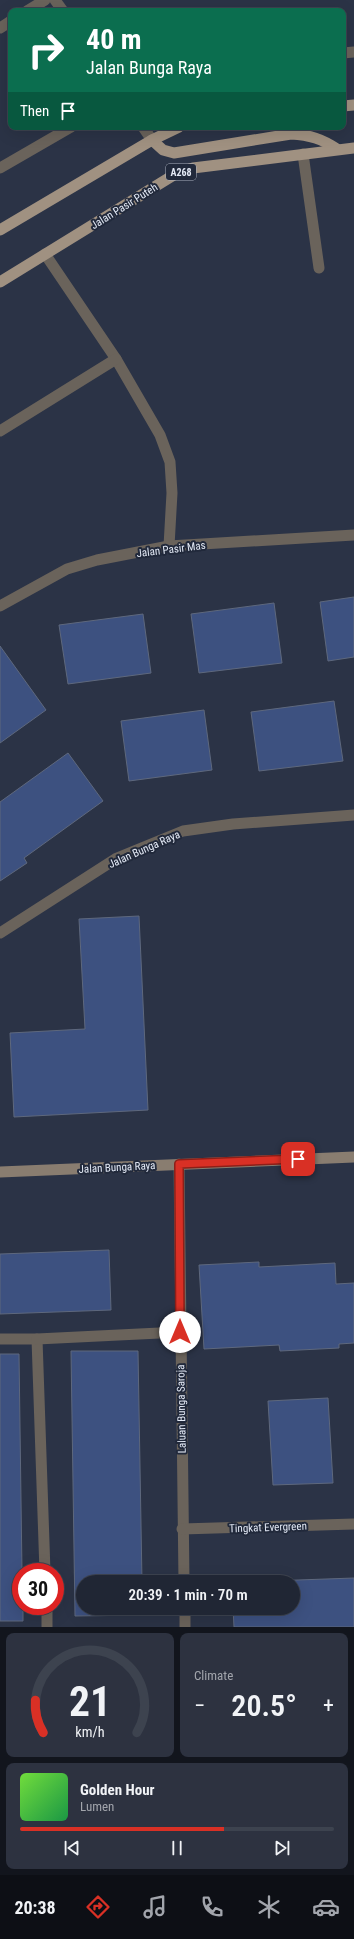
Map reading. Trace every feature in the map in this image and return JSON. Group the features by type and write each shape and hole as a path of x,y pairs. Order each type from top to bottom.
{"main road":[{"path":"0,230 152,140 173,130"},
{"path":"152,140 163,150 174,154 291,134 307,135 322,139 337,149"},
{"name":"Jalan Pasir Puteh","path":"0,282 177,173 193,168 354,148"},
{"name":"Jalan Bunga Raya","path":"0,1172 354,1157"}],"street":[{"path":"33,8 45,0"},
{"path":"0,168 67,130"},
{"path":"145,130 152,140"},
{"path":"303,154 319,268"},
{"path":"45,254 116,359 160,435 170,462 172,493 169,546"},
{"path":"0,431 116,359"},
{"name":"Jalan Pasir Mas","path":"0,606 67,569 97,560 169,546 354,535"},
{"name":"Jalan Bunga Raya","path":"0,933 117,858 183,831 233,824 354,816"},
{"name":"Laluan Bunga Saroja","path":"179,1164 182,1529 184,1575"},
{"path":"0,1339 37,1339 180,1332"},
{"path":"37,1339 46,1563"},
{"name":"Tingkat Evergreen","path":"182,1529 354,1524"},
{"path":"47,1615 47,1627"},
{"path":"185,1615 185,1627"}],"building":[{"path":"354,597 354,657 328,661 320,602"},
{"path":"274,603 282,663 199,673 191,614"},
{"path":"143,614 151,673 68,684 59,625"},
{"path":"0,646 46,710 0,743"},
{"path":"334,701 343,761 259,771 251,712"},
{"path":"204,710 212,770 129,781 121,721"},
{"path":"68,753 103,801 24,858 27,863 0,881 0,802"},
{"path":"139,916 148,1110 14,1117 10,1033 85,1029 79,919"},
{"path":"109,1250 111,1310 0,1314 0,1254"},
{"path":"259,1262 259,1267 335,1263 336,1284 354,1283 354,1343 339,1344 339,1348 280,1351 279,1345 204,1349 199,1265"},
{"path":"71,1351 138,1351 142,1575 76,1575 76,1615 143,1615 75,1616"},
{"path":"0,1354 19,1354 22,1563 12,1563 12,1615 23,1615 23,1621 0,1621"},
{"path":"328,1398 333,1483 273,1485 268,1401"},
{"path":"354,1578 354,1627 234,1627 233,1615 300,1615 300,1580"}],"route":[{"path":"180,1332 179,1164 298,1159"}]}
